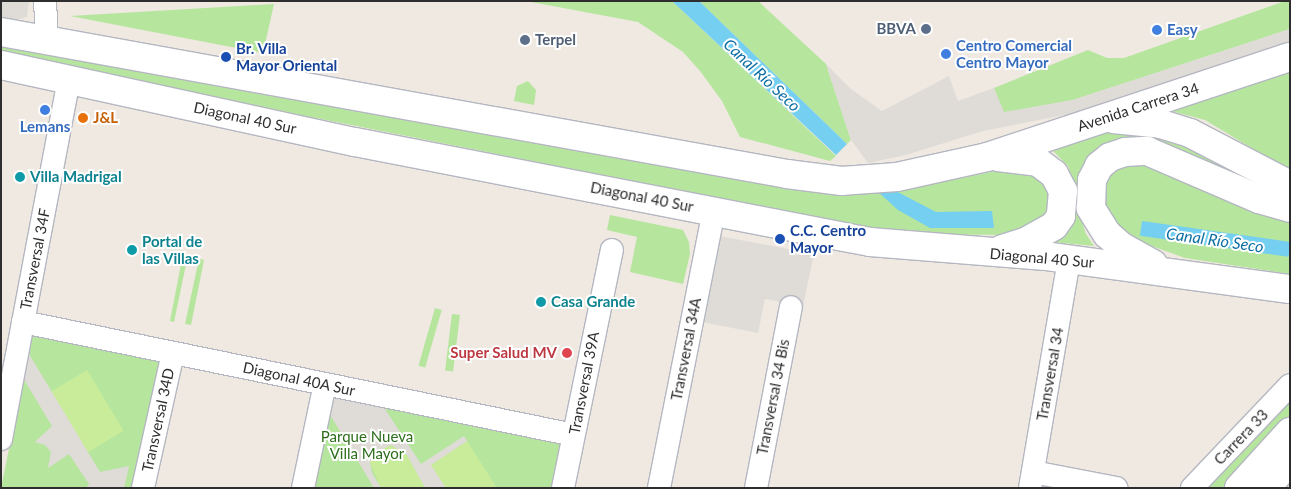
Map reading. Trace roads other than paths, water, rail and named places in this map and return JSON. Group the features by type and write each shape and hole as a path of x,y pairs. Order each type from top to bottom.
{"main road":[{"path":"1,32 842,181 897,177 987,157 1030,159 1046,166 1060,184 1064,204 1054,226 1040,236 988,253"},
{"name":"Avenida Carrera 34","path":"987,157 1290,57"},
{"name":"Diagonal 40 Sur","path":"1,65 355,142 877,243 1069,260 1166,271 1287,290"},
{"path":"1102,118 1161,124 1190,133 1290,185"},
{"path":"1166,271 1122,247 1097,222 1091,208 1092,180 1100,166 1110,157 1125,152 1147,151 1259,199 1290,208"},
{"path":"1239,488 1290,432"},
{"path":"1266,488 1290,460"}],"street":[{"path":"44,1 47,41"},
{"name":"Transversal 34F","path":"1,439 69,80"},
{"name":"Transversal 34A","path":"659,488 714,211"},
{"name":"Transversal 39A","path":"563,488 612,250"},
{"name":"Transversal 34","path":"1031,480 1069,260"},
{"name":"Transversal 34 Bis","path":"756,488 791,307"},
{"name":"Diagonal 40A Sur","path":"23,322 574,435"},
{"name":"Transversal 34D","path":"144,488 173,353"},
{"path":"303,488 325,384"},
{"name":"Carrera 33","path":"1192,488 1290,385"},
{"path":"1031,480 1116,488"}],"water":[{"name":"Canal Río Seco","path":"672,1 699,1 847,144 836,155"},
{"path":"892,189 936,212 992,211 994,228 930,228 898,210 876,190"},
{"name":"Canal Río Seco","path":"1142,221 1290,242 1288,257 1140,236"}],"place":[{"name":"BBVA","path":"926,29"},
{"name":"Easy","path":"1157,30"},
{"name":"Terpel","path":"525,40"},
{"name":"Centro Comercial Centro Mayor","path":"946,54"},
{"name":"Br. Villa Mayor Oriental","path":"226,57"},
{"name":"Lemans","path":"45,110"},
{"name":"J&L","path":"83,118"},
{"name":"Villa Madrigal","path":"20,177"},
{"name":"C.C. Centro Mayor","path":"780,239"},
{"name":"Portal de las Villas","path":"132,250"},
{"name":"Casa Grande","path":"541,302"},
{"name":"Super Salud MV","path":"567,353"}],"park label":[{"name":"Parque Nueva Villa Mayor","path":"367,444"}]}
